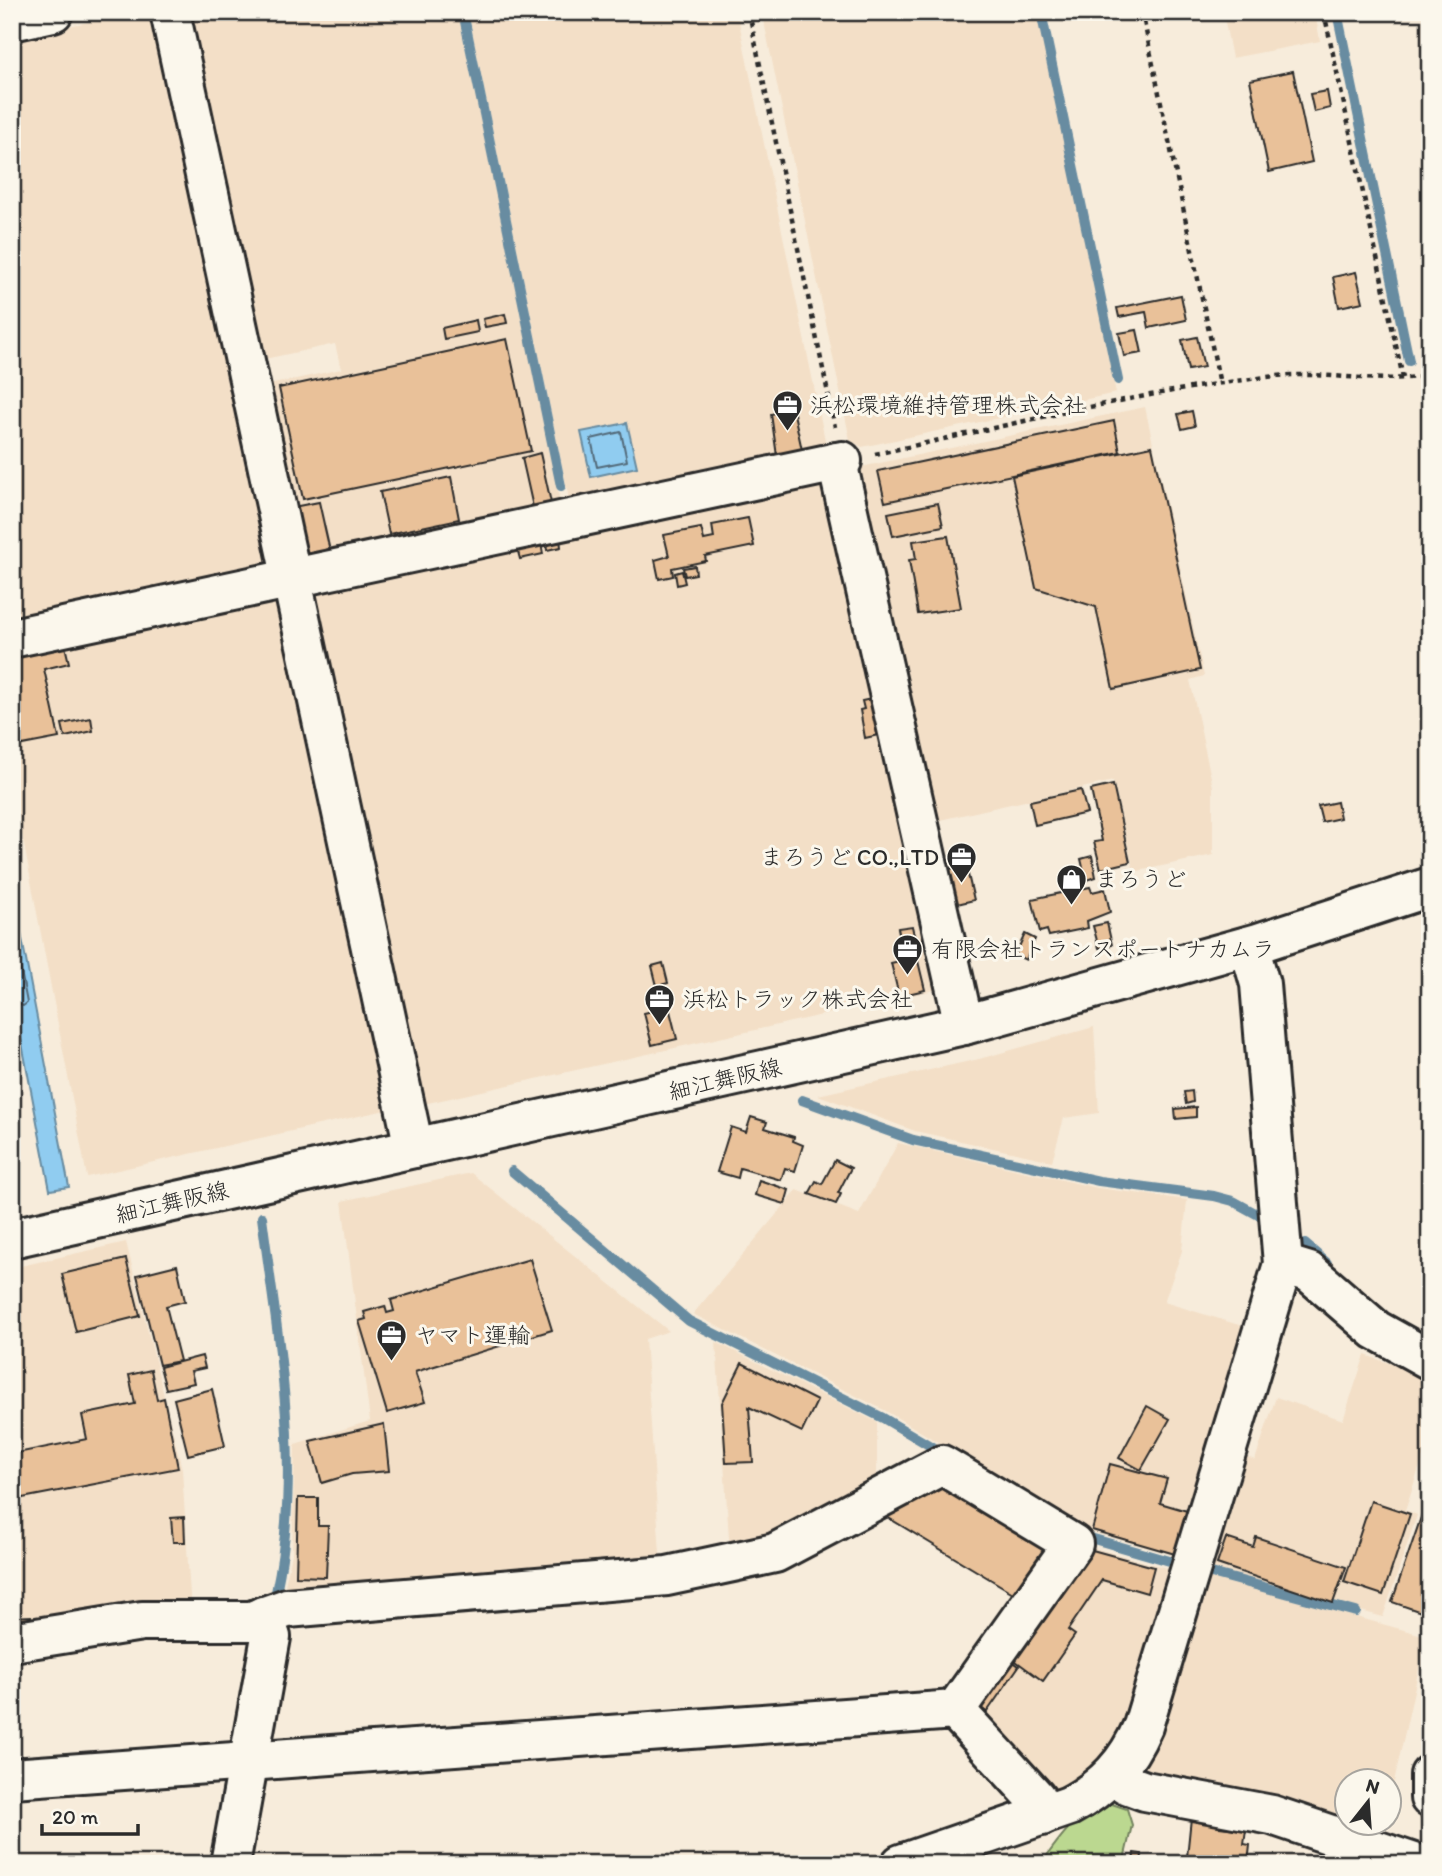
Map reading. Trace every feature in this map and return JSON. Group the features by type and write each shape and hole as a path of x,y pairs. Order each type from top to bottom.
{"street":[{"path":"12,21 53,12"},
{"path":"170,12 414,1148"},
{"path":"12,638 840,461 964,1025"},
{"name":"細江舞阪線","path":"12,1238 964,1025 1249,946 1430,887"},
{"path":"901,1864 1042,1816 1089,1796 1114,1774 1134,1746 1143,1726 1283,1264 1260,984 1249,946"},
{"path":"1283,1264 1309,1272 1376,1330 1430,1360"},
{"path":"12,1642 142,1621 251,1620 287,1608 667,1576 775,1553 942,1465 1073,1544 955,1710"},
{"path":"230,1864 271,1637 263,1616"},
{"path":"955,1710 1036,1798 1042,1816"},
{"path":"12,1778 955,1710"},
{"path":"1114,1774 1126,1784 1145,1791 1272,1815 1417,1864"},
{"path":"1430,1775 1430,1798"}],"path":[{"path":"749,12 840,461 1116,402 1220,384 1314,375 1349,379 1403,379 1430,374"},
{"path":"1142,12 1220,384"},
{"path":"1324,12 1403,379"}],"shaded area":[{"path":"136,12 159,12 278,564 12,628 12,38"},
{"path":"186,12 458,12 562,511 299,567 260,387 341,369 335,344 255,361"},
{"path":"468,12 737,12 826,445 571,509"},
{"path":"762,12 1037,12 1116,393 862,447 850,440"},
{"path":"1223,12 1315,12 1320,41 1232,58"},
{"path":"1145,407 1204,676 1190,680 1213,787 1213,855 1134,872 1113,781 931,822 854,478 861,467"},
{"path":"830,483 943,988 419,1105 307,585"},
{"path":"279,591 390,1109 87,1177 12,781 12,648"},
{"path":"1094,1027 1099,1113 1064,1118 1052,1161 915,1131 818,1095 979,1059"},
{"path":"898,1143 1098,1188 1187,1200 1182,1251 1164,1302 1252,1329 1182,1557 1085,1530 886,1411 693,1314 797,1190 859,1214"},
{"path":"471,1173 669,1331 645,1339 661,1567 282,1599 292,1554 295,1444 370,1421 342,1201"},
{"path":"126,1242 182,1469 191,1611 12,1633 12,1268"},
{"path":"716,1342 877,1422 877,1489 730,1553"},
{"path":"1365,1355 1430,1377 1430,1436 1405,1510 1417,1515 1383,1617 1204,1568 1239,1454 1255,1460 1276,1397 1343,1420"},
{"path":"1083,1545 1178,1571 1124,1741 1056,1798 971,1705"},
{"path":"1202,1575 1426,1636 1397,1768 1334,1768 1334,1819 1169,1781 1135,1767"}],"green space":[{"path":"1112,1804 1127,1809 1132,1825 1123,1864 1041,1864 1063,1834 1079,1818"}],"water":[{"path":"627,423 637,467 591,477 581,432"},
{"path":"12,886 69,1187 50,1190 12,991"}],"building":[{"path":"1293,71 1312,162 1269,172 1250,80"},
{"path":"1327,91 1330,108 1314,112 1310,94"},
{"path":"1356,272 1363,302 1339,307 1333,277"},
{"path":"1181,295 1186,320 1149,328 1146,312 1119,317 1117,308"},
{"path":"505,314 507,323 485,327 483,319"},
{"path":"476,320 478,332 444,339 442,328"},
{"path":"1137,330 1142,353 1124,356 1119,333"},
{"path":"1197,337 1204,367 1188,370 1182,340"},
{"path":"507,339 531,451 303,499 279,388"},
{"path":"793,409 802,450 777,456 771,414"},
{"path":"1192,411 1195,426 1182,429 1178,414"},
{"path":"1114,421 1120,452 885,502 878,471"},
{"path":"1152,446 1200,670 1113,689 1096,607 1036,588 1012,476"},
{"path":"540,453 553,512 535,516 522,458"},
{"path":"451,477 459,519 389,534 380,492"},
{"path":"319,502 332,560 305,565 293,507"},
{"path":"938,503 943,526 893,536 888,513"},
{"path":"748,518 754,546 705,556 706,561 672,568 673,576 659,579 655,560 669,556 664,535 701,528 704,540 714,538 712,525"},
{"path":"948,536 961,608 918,614 909,560 916,559 913,541"},
{"path":"560,539 561,547 547,550 546,542"},
{"path":"541,543 543,554 520,559 517,548"},
{"path":"695,566 696,574 685,576 683,568"},
{"path":"682,571 685,583 677,585 675,573"},
{"path":"65,646 69,663 44,669 59,738 12,747 12,657"},
{"path":"876,698 883,734 865,738 860,710 864,709 862,701"},
{"path":"91,718 93,731 65,737 62,724"},
{"path":"1113,785 1130,862 1101,869 1094,842 1102,841 1091,790"},
{"path":"1081,790 1087,813 1035,825 1030,801"},
{"path":"1337,802 1340,818 1322,822 1318,806"},
{"path":"1092,856 1096,877 1086,880 1081,859"},
{"path":"966,866 974,900 957,904 949,869"},
{"name":"まろうど","path":"1090,887 1092,892 1105,889 1110,912 1087,921 1088,928 1049,936 1047,930 1040,932 1032,899"},
{"path":"1107,923 1112,945 1099,948 1093,926"},
{"path":"912,926 918,954 904,957 898,928"},
{"path":"1025,934 1035,939 1026,960 1015,955"},
{"path":"917,957 925,990 899,996 891,963"},
{"path":"663,963 668,983 657,986 652,966"},
{"path":"669,1007 677,1039 652,1045 644,1013"},
{"path":"1192,1091 1193,1102 1186,1104 1184,1092"},
{"path":"1196,1107 1196,1117 1176,1119 1175,1109"},
{"path":"751,1117 767,1122 765,1128 794,1137 793,1141 803,1145 795,1171 785,1168 781,1180 740,1168 738,1178 717,1172 731,1127 746,1132"},
{"path":"835,1160 851,1168 838,1193 841,1194 836,1204 809,1194 816,1181 822,1184"},
{"path":"759,1180 789,1190 785,1204 755,1195"},
{"path":"126,1259 140,1316 76,1332 62,1274"},
{"path":"530,1259 552,1330 415,1372 425,1402 387,1413 359,1321 366,1319 364,1312 385,1306 387,1313 394,1311 391,1300"},
{"path":"177,1265 185,1301 166,1306 180,1361 159,1365 137,1275"},
{"path":"202,1356 205,1368 191,1371 194,1383 166,1389 160,1367"},
{"path":"742,1363 817,1401 802,1432 749,1407 753,1462 726,1463 722,1403"},
{"path":"151,1370 157,1400 164,1398 178,1468 12,1500 12,1454 87,1439 82,1415 135,1404 129,1375"},
{"path":"212,1389 225,1446 188,1455 174,1399"},
{"path":"1147,1406 1170,1419 1141,1470 1119,1458"},
{"path":"384,1424 389,1471 352,1474 322,1483 310,1441"},
{"path":"1110,1464 1167,1479 1160,1503 1187,1511 1175,1554 1092,1530"},
{"path":"943,1487 1047,1549 1018,1596 887,1517"},
{"path":"1430,1491 1430,1615 1392,1602"},
{"path":"298,1498 318,1498 318,1526 328,1526 326,1577 296,1576"},
{"path":"1371,1501 1410,1514 1383,1595 1344,1582"},
{"path":"184,1517 185,1542 173,1542 171,1518"},
{"path":"1256,1537 1346,1567 1333,1603 1217,1564 1226,1538 1253,1547"},
{"path":"1085,1548 1154,1567 1147,1593 1102,1580 1068,1630 1075,1635 1043,1681 1009,1656"},
{"path":"31,1616 32,1626 12,1627 12,1617"},
{"path":"1009,1659 1019,1666 987,1712 976,1705"},
{"path":"1191,1818 1220,1822 1220,1827 1246,1830 1244,1844 1250,1845 1248,1864 1187,1857"},
{"path":"1134,1853 1142,1854 1141,1864 1133,1864"}],"waterway":[{"path":"463,12 561,486"},
{"path":"1041,12 1118,380"},
{"path":"1337,12 1409,361"},
{"path":"802,1100 913,1140 1099,1181 1214,1196 1233,1201 1264,1218"},
{"path":"512,1171 689,1321 883,1418 944,1454"},
{"path":"262,1217 281,1357 288,1452 284,1545 276,1592"},
{"path":"1305,1244 1327,1263"},
{"path":"1080,1535 1180,1564"},
{"path":"1204,1571 1356,1612"}],"place":[{"name":"浜松環境維持管理株式会社","path":"787,432"},
{"name":"まろうど CO.,LTD","path":"962,884"},
{"name":"まろうど","path":"1072,906"},
{"name":"有限会社トランスポートナカムラ","path":"908,976"},
{"name":"浜松トラック株式会社","path":"660,1026"},
{"name":"ヤマト運輸","path":"392,1362"}]}
